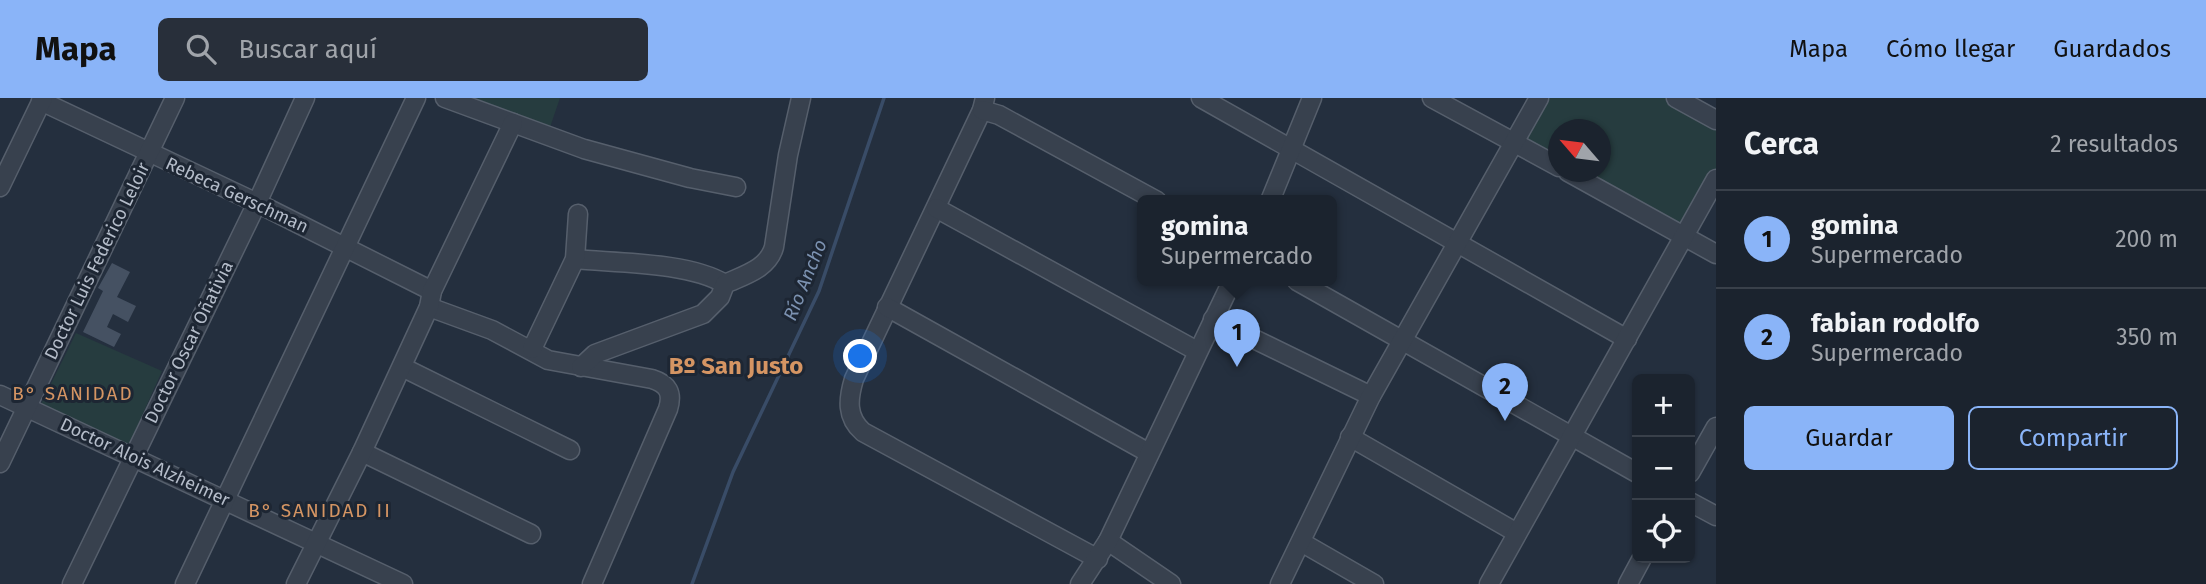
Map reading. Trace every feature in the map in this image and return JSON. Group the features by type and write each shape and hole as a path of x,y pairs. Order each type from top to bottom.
{"street":[{"name":"Doctor Luis Federico Leloir","path":"0,463 175,98"},
{"name":"Doctor Oscar Oñativia","path":"72,584 257,203 305,98"},
{"path":"184,584 416,98"},
{"path":"445,98 584,149 690,178 736,187"},
{"path":"581,366 595,354 703,314 714,306 725,284 765,264 772,255 788,155 801,98"},
{"path":"1200,98 1627,339"},
{"path":"1273,195 1312,98"},
{"path":"1432,98 1548,160"},
{"path":"1280,584 1349,437 1539,98"},
{"path":"1676,98 1716,120"},
{"name":"Rebeca Gerschman","path":"42,100 148,154 346,247 430,299 548,359 652,379 664,385 671,395 668,409 592,584"},
{"path":"0,187 42,100"},
{"path":"1098,559 863,432 856,426 849,406 849,395 887,307 983,104 1146,195"},
{"path":"296,584 362,452 513,123"},
{"path":"1489,584 1716,179"},
{"path":"1585,182 1716,254"},
{"path":"936,208 1197,351"},
{"path":"532,349 575,259 578,214"},
{"path":"575,259 704,274 725,284"},
{"path":"1080,584 1108,541 1229,286"},
{"path":"1306,286 1632,470"},
{"path":"887,307 1149,453"},
{"path":"1213,319 1371,396"},
{"path":"402,366 570,450"},
{"name":"Doctor Alois Alzheimer","path":"0,395 403,584"},
{"path":"1695,464 1716,426"},
{"path":"1349,437 1517,533"},
{"path":"362,452 531,534"},
{"path":"1695,505 1716,516"},
{"path":"1108,541 1171,584"},
{"path":"1301,542 1374,584"},
{"path":"1628,584 1639,563"}],"green space":[{"path":"454,98 560,98 547,136"},
{"path":"1540,98 1675,98 1716,121 1716,179 1684,236 1586,182 1611,182 1611,119 1548,119 1548,161 1514,142"},
{"path":"76,333 162,371 128,447 40,406"}],"building":[{"path":"112,263 130,272 117,297 136,306 128,322 113,314 107,327 121,334 114,347 83,332 103,291 98,288"}],"waterway":[{"name":"Río Ancho","path":"692,584 733,472 819,291 884,98"}],"place":[{"name":"gomina","path":"1237,367"},
{"name":"fabian rodolfo","path":"1505,421"}],"district":[{"name":"Bº San Justo","path":"736,366"},
{"name":"B° SANIDAD","path":"73,393"},
{"name":"B° SANIDAD II","path":"320,510"}]}
